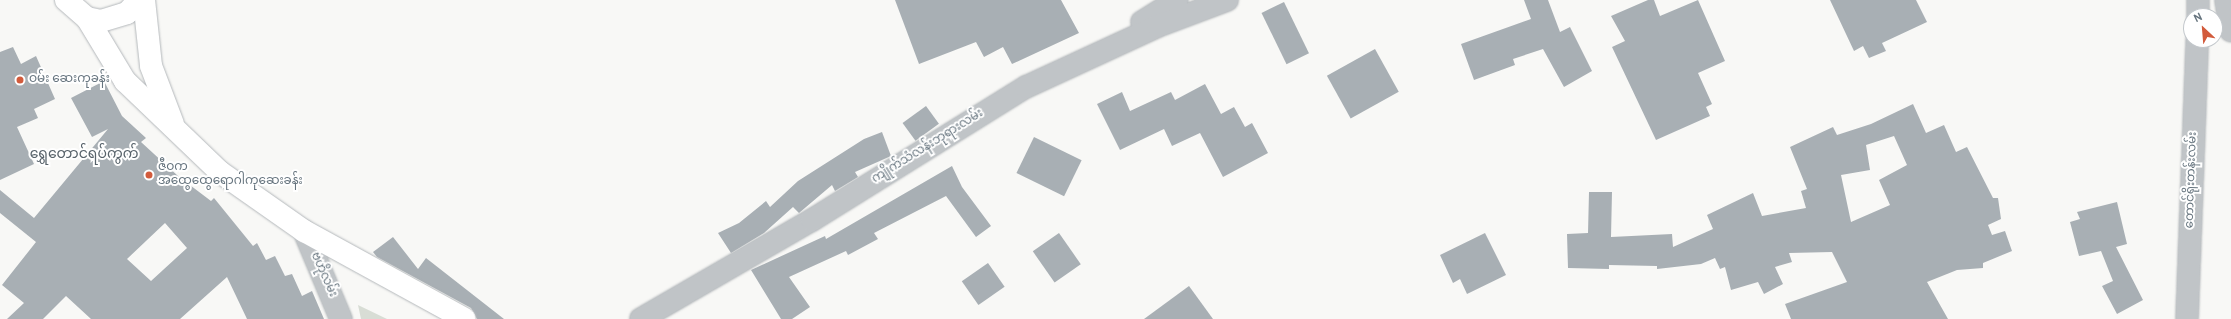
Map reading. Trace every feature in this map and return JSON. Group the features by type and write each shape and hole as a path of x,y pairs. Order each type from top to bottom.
{"main road":[{"path":"76,9 114,19 127,13 139,0"},
{"path":"144,0 151,66 176,130"},
{"path":"76,9 125,80 220,172 304,231 465,319"}],"street":[{"path":"55,0 76,9"},
{"path":"1085,58 1177,0"},
{"name":"ကျိုက်သံလန်းဘုရားလမ်း","path":"642,319 812,220 1026,87 1085,58 1227,0"},
{"path":"2226,0 2231,31"},
{"name":"တောင်ရိုးတန်းလမ်း","path":"2187,319 2197,48"},
{"name":"ဗဟိုလမ်း","path":"304,231 341,319"}],"shaded area":[{"path":"358,305 387,319 361,319"}],"building":[{"path":"895,0 1061,0 1079,33 1012,64 1003,47 984,57 976,42 919,64"},
{"path":"1524,0 1548,0 1560,32 1570,27 1592,71 1564,87 1543,49 1513,59 1515,65 1474,80 1461,44 1531,19"},
{"path":"1648,0 1654,0 1660,16 1698,0 1725,61 1698,73 1712,104 1706,107 1710,116 1656,140 1612,47 1625,41 1611,16"},
{"path":"1830,0 1916,0 1927,22 1882,43 1886,51 1869,58 1863,46 1854,51"},
{"path":"1284,2 1309,53 1287,64 1262,13"},
{"path":"13,47 21,64 36,56 55,99 34,109 38,118 17,127 34,164 0,180 0,52"},
{"path":"1375,49 1399,92 1351,119 1327,76"},
{"path":"104,81 122,116 146,138 141,142 178,176 211,201 214,198 253,246 257,243 266,260 275,256 285,276 292,274 302,296 312,291 324,319 247,319 227,277 180,319 91,319 66,296 43,319 7,319 24,303 2,285 36,242 0,213 0,190 34,218 108,129 92,137 71,98","holes":["165,223 187,248 151,281 127,259"]},
{"path":"1205,84 1221,114 1234,107 1245,127 1252,123 1268,153 1223,177 1200,133 1172,146 1164,129 1120,150 1097,104 1122,92 1130,111 1171,92 1175,100"},
{"path":"1913,104 1926,133 1944,125 1956,152 1967,147 1993,198 1998,198 2001,219 1988,225 1992,235 2005,231 2012,251 1983,263 1983,268 1957,270 1927,282 1948,319 1791,319 1785,304 1847,282 1832,252 1789,253 1792,262 1775,267 1783,284 1764,294 1758,282 1731,290 1725,267 1720,269 1715,258 1701,264 1657,269 1657,266 1609,265 1609,269 1568,268 1567,234 1588,233 1589,192 1612,192 1611,237 1672,234 1673,247 1713,229 1707,215 1753,193 1762,216 1806,208 1801,191 1807,189 1790,147 1833,127 1837,135 1871,124","holes":["1894,136 1907,165 1879,180 1890,205 1851,222 1841,175 1870,170 1866,145"]},
{"path":"926,106 939,124 915,141 903,123"},
{"path":"882,132 891,156 855,172 858,177 835,191 832,185 799,213 793,207 764,233 731,253 718,233 739,223 766,201 770,207 798,181 864,139"},
{"path":"1034,137 1082,160 1064,196 1016,173"},
{"path":"952,166 962,187 991,226 976,237 946,196 874,233 878,239 848,255 846,251 789,277 810,307 792,319 781,319 751,270 825,236 826,239"},
{"path":"2117,202 2127,244 2116,247 2143,300 2117,314 2102,286 2113,281 2101,251 2079,256 2070,222 2080,219 2077,212"},
{"path":"1059,233 1081,264 1055,282 1033,251"},
{"path":"1485,233 1506,275 1467,294 1460,279 1453,283 1440,255"},
{"path":"393,237 418,269 426,258 504,319 477,319 471,308 377,257 373,252"},
{"path":"988,263 1005,287 978,305 962,281"},
{"path":"1189,286 1213,319 1144,319"}],"place":[{"name":"ဝမ်း ဆေးကုခန်း","path":"20,80"},
{"name":"ဇီဝက အထွေထွေရောဂါကုဆေးခန်း","path":"149,175"}],"district":[{"name":"ရွှေတောင်ရပ်ကွက်","path":"84,155"}]}
